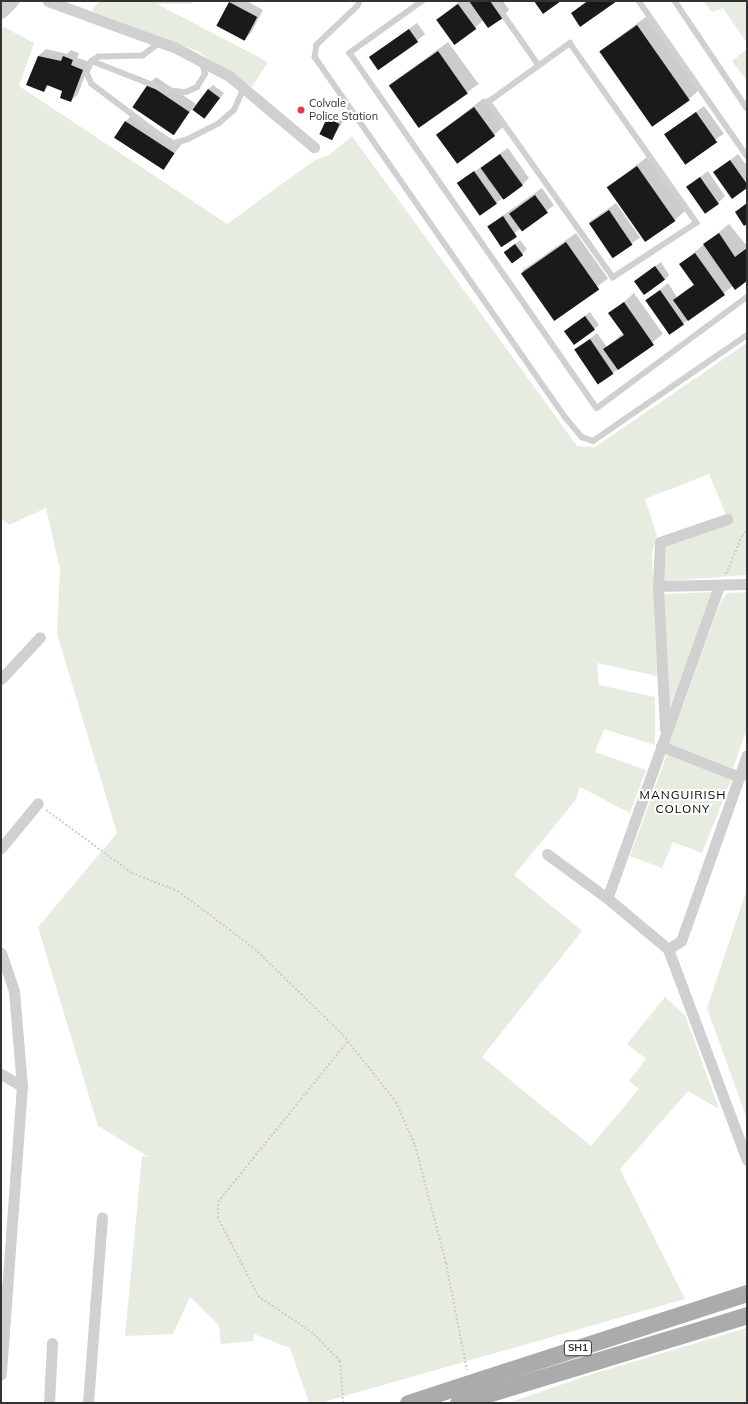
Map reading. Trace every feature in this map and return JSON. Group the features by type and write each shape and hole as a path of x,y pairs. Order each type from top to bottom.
{"main road":[{"name":"SH1","path":"408,1403 747,1293"},
{"name":"SH1","path":"458,1403 747,1315"}],"street":[{"path":"1,12 12,1"},
{"path":"48,1 160,42 229,76 314,147"},
{"path":"665,734 658,586 660,542 727,519"},
{"path":"658,586 719,586 747,584"},
{"path":"607,898 719,586"},
{"path":"1,679 40,637"},
{"path":"661,746 740,777"},
{"path":"668,949 681,941 747,756"},
{"path":"1,848 38,803"},
{"path":"547,854 607,898 668,949 747,1160"},
{"path":"1,953 14,991 22,1086 1,1374"},
{"path":"1,1074 22,1086"},
{"path":"88,1403 102,1218"},
{"path":"49,1403 52,1343"}],"lane":[{"path":"360,1 358,6 317,45 315,57 566,418 582,437 593,441 747,335"},
{"path":"423,1 350,53 597,408 747,297"},
{"path":"494,1 538,64"},
{"path":"639,1 747,156"},
{"path":"675,1 747,108"},
{"path":"160,42 143,56 99,56 92,62 87,73 92,84 172,144 188,139 219,123 234,110 244,88"},
{"path":"570,43 697,223 613,278 488,102 538,64 570,43"},
{"path":"92,62 166,90 186,92 197,87 205,74 201,61"}],"path":[{"path":"719,586 731,566 742,536 747,531"},
{"path":"38,803 132,873 178,891 255,949 348,1041 396,1102 415,1145 446,1263 470,1383"},
{"path":"343,1403 340,1361 313,1333 259,1297 218,1218 218,1202 348,1041"}],"shaded area":[{"path":"99,1 193,1 191,4 157,4 268,62 252,87 197,51 92,11"},
{"path":"703,1 747,1 747,43 723,8 712,12"},
{"path":"4,27 34,43 19,86 227,224 315,160 329,155 352,136 577,446 595,447 747,343 747,575 664,581 666,543 730,524 709,474 645,499 657,536 652,552 657,676 597,663 599,685 655,697 655,745 604,729 595,752 646,770 630,813 580,787 575,801 514,875 582,931 482,1057 591,1146 639,1089 629,1081 646,1059 627,1044 665,997 685,1015 719,1109 688,1091 620,1169 685,1299 320,1403 309,1403 290,1348 254,1334 253,1341 221,1344 219,1325 190,1297 173,1334 125,1336 142,1156 149,1157 98,1126 38,927 117,833 57,634 60,569 46,508 9,525 1,518 1,30"},
{"path":"747,49 747,81 732,61"},
{"path":"714,592 669,709 664,594"},
{"path":"747,592 747,729 733,768 669,744 721,601 727,593"},
{"path":"667,754 732,778 702,853 673,842 662,868 630,856"},
{"path":"747,889 747,1119 707,1008"},
{"path":"747,1328 747,1403 508,1403 592,1374"}],"building":[{"path":"469,1 491,1 503,18 488,28"},
{"path":"534,1 561,1 543,14"},
{"path":"588,1 617,1 580,27 571,13"},
{"path":"229,2 257,17 245,41 216,26"},
{"path":"458,4 476,29 454,45 436,20"},
{"path":"637,25 690,100 652,127 599,51"},
{"path":"409,29 418,42 378,70 369,57"},
{"path":"438,51 468,94 419,128 389,85"},
{"path":"38,56 61,61 63,56 73,60 71,65 83,70 71,102 60,98 62,91 47,85 44,92 26,85"},
{"path":"148,84 189,112 174,135 132,107"},
{"path":"208,89 220,98 204,119 192,110"},
{"path":"474,107 495,136 457,164 436,135"},
{"path":"696,112 717,142 685,165 664,134"},
{"path":"327,118 340,124 332,140 319,134"},
{"path":"125,121 174,153 164,170 114,138"},
{"path":"500,154 523,186 504,200 481,168"},
{"path":"730,160 747,184 747,188 732,199 713,172"},
{"path":"637,166 675,221 645,242 607,187"},
{"path":"474,171 497,204 480,216 457,183"},
{"path":"700,177 719,204 705,214 686,187"},
{"path":"535,195 548,213 522,232 509,214"},
{"path":"747,203 747,224 744,226 735,212"},
{"path":"609,210 632,245 613,258 589,223"},
{"path":"503,216 517,237 501,247 487,227"},
{"path":"719,233 735,257 747,248 747,281 735,290 703,244"},
{"path":"566,242 599,290 554,321 521,274"},
{"path":"515,244 523,255 512,264 504,252"},
{"path":"695,253 725,295 688,321 673,300 694,285 679,264"},
{"path":"655,266 665,280 644,295 634,281"},
{"path":"660,290 684,324 669,335 645,300"},
{"path":"624,302 654,345 618,370 603,349 624,335 608,313"},
{"path":"585,316 595,330 574,345 564,331"},
{"path":"590,339 613,374 598,384 574,350"}],"place":[{"name":"Colvale Police Station","path":"301,110"}],"district":[{"name":"MANGUIRISH COLONY","path":"683,802"}]}
